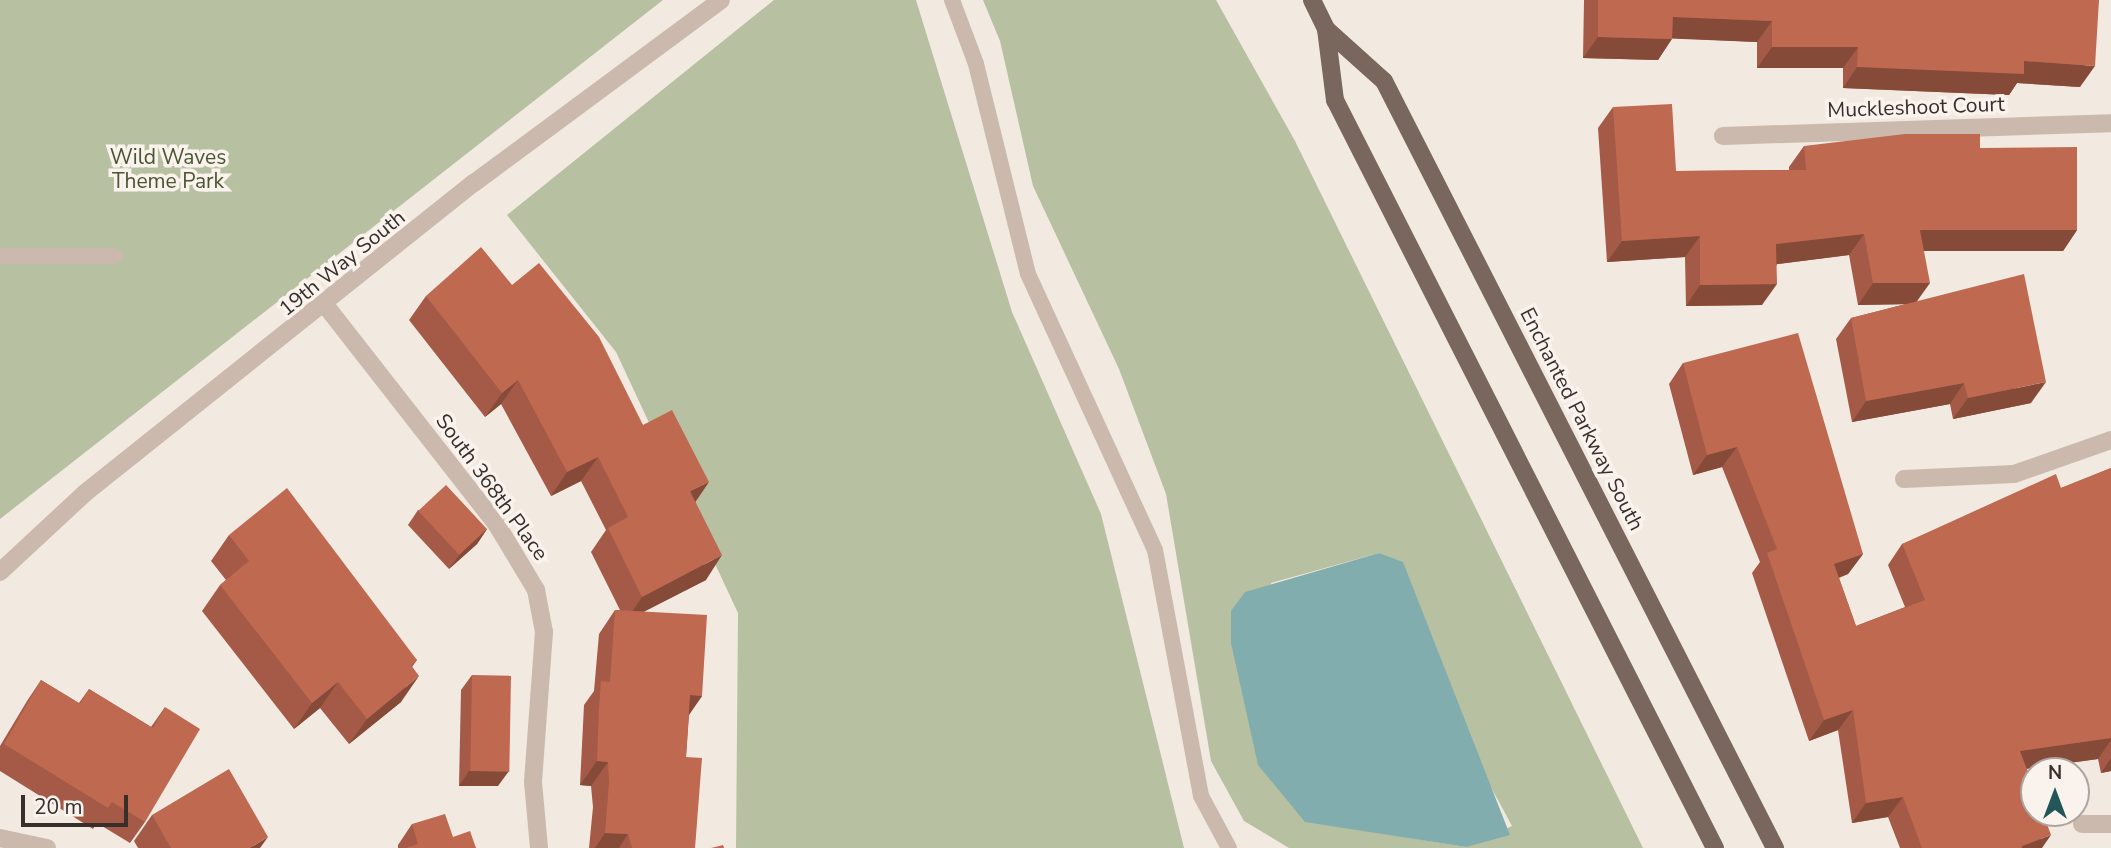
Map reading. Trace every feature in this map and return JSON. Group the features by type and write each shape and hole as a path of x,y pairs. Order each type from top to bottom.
{"main road":[{"name":"Enchanted Parkway South","path":"1312,0 1326,29 1335,100 1715,848"},
{"name":"Enchanted Parkway South","path":"1326,29 1384,80 1775,848"}],"street":[{"name":"19th Way South","path":"0,572 85,493 326,306 474,183 721,0"},
{"name":"Muckleshoot Court","path":"1723,136 2111,123"},
{"name":"South 368th Place","path":"326,306 497,525 536,590 544,632 533,782 539,848"},
{"path":"1904,479 2014,474 2111,440"},
{"path":"2090,824 2111,824"},
{"path":"0,838 47,848"}],"lane":[{"path":"952,0 976,64 1028,274 1155,550 1201,796 1229,848"},
{"path":"0,256 115,256"}],"green space":[{"name":"Wild Waves Theme Park","path":"0,0 663,0 0,519"},
{"path":"774,0 916,0 1012,312 1101,514 1184,848 736,848 738,613 616,352 507,215"},
{"path":"983,0 1216,0 1295,141 1643,848 1289,848 1244,821 1211,761 1166,494 1119,369 1033,186 1000,41","holes":["1379,553 1416,598 1479,765 1512,826 1466,847 1305,821 1271,583"]}],"water":[{"path":"1379,553 1403,562 1510,835 1466,847 1305,822 1258,765 1231,643 1231,611 1245,592"}],"building":[{"path":"1598,0 2099,0 2095,66 2024,61 2024,74 1857,67 1858,47 1772,47 1772,21 1673,17 1672,39 1598,37"},
{"path":"1672,104 1676,171 1806,170 1804,146 1905,134 1980,134 1980,148 2077,147 2077,230 1920,230 1930,283 1873,283 1864,234 1776,244 1777,284 1700,285 1700,236 1622,241 1613,107"},
{"path":"481,247 512,285 539,263 599,337 643,425 672,410 709,482 690,491 722,555 642,597 608,528 628,517 598,457 567,472 518,380 502,393 426,296"},
{"path":"2024,274 2046,382 1968,398 1964,383 1866,401 1851,318"},
{"path":"1798,333 1863,554 1834,564 1856,626 1925,600 1902,544 2056,474 2061,488 2111,468 2111,738 2020,751 2022,757 2020,757 2020,827 2048,827 2051,835 2022,848 1922,848 1903,797 1866,803 1853,710 1824,720 1767,553 1777,549 1737,447 1707,455 1683,363"},
{"path":"446,485 487,529 459,555 418,511"},
{"path":"287,488 417,660 411,665 419,676 367,719 338,682 312,703 220,585 249,561 229,535"},
{"path":"615,610 707,615 702,696 690,695 686,757 702,758 695,848 632,848 628,834 605,833 608,762 597,761 599,708 601,681 610,682"},
{"path":"472,675 511,676 509,772 470,771"},
{"path":"41,680 80,704 89,689 153,728 165,707 200,729 145,822 112,802 108,808 4,744"},
{"path":"229,769 268,837 250,848 171,848 152,815"},
{"path":"445,814 453,837 470,831 476,848 406,848 418,844 412,824"}]}
